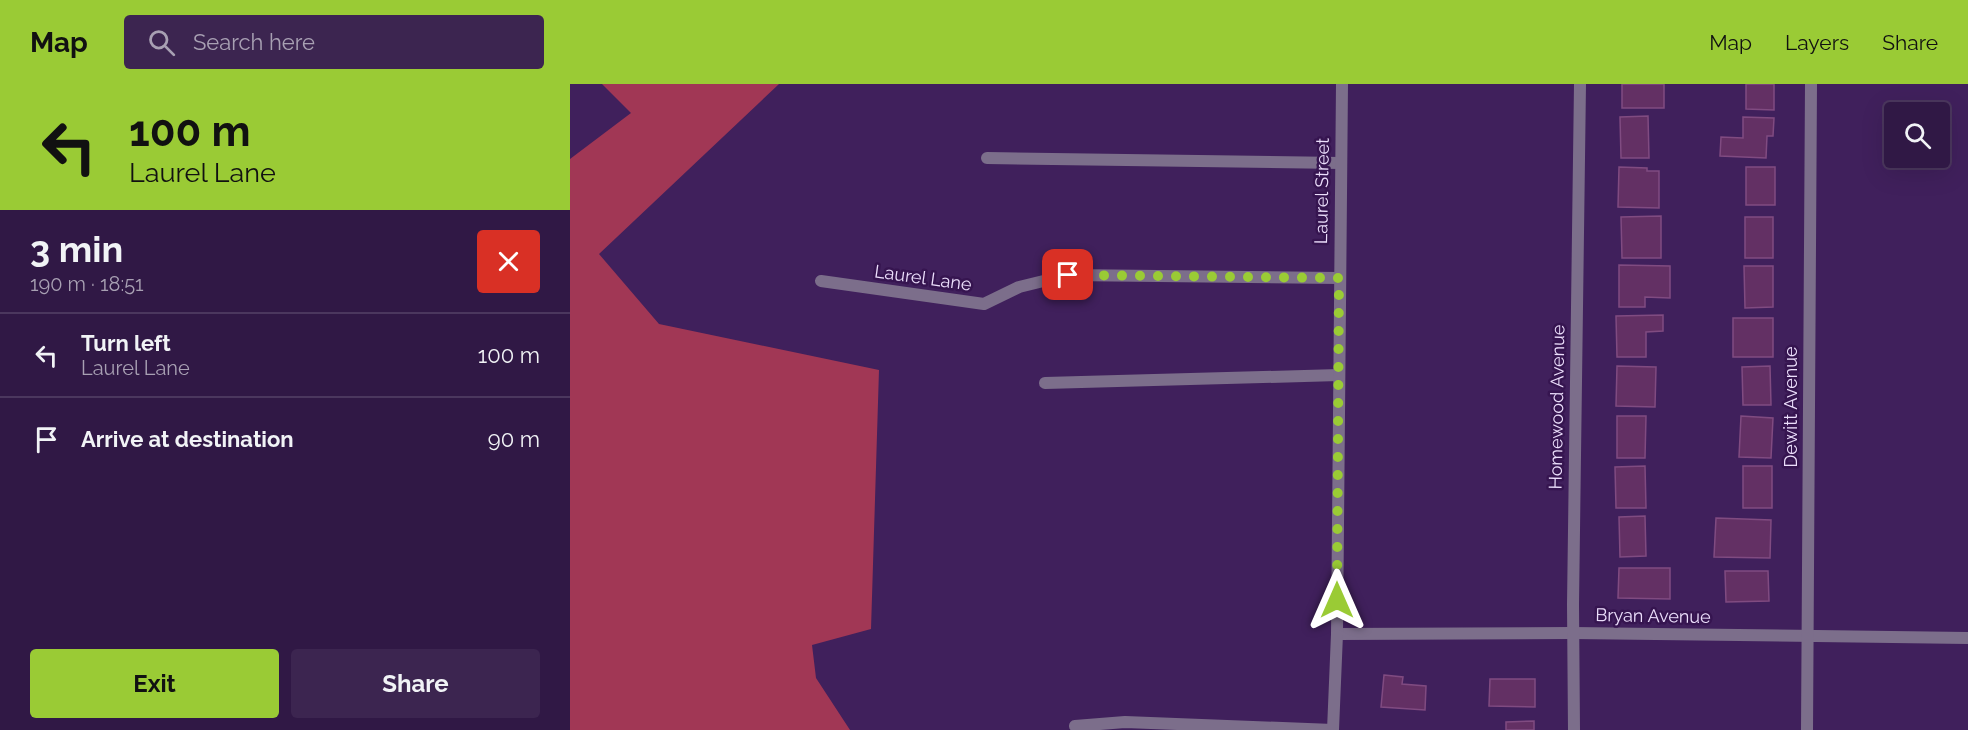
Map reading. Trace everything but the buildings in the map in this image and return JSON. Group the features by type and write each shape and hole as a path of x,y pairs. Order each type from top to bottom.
{"street":[{"name":"Laurel Street","path":"1333,730 1337,634 1342,84"},
{"name":"Homewood Avenue","path":"1574,730 1573,633 1580,84"},
{"name":"Dewitt Avenue","path":"1807,730 1811,84"},
{"path":"987,158 1341,163"},
{"name":"Laurel Lane","path":"821,281 984,304 1019,287 1068,275 1339,278"},
{"path":"1045,384 1339,375"},
{"name":"Bryan Avenue","path":"1337,634 1573,633 1968,638"},
{"path":"1075,726 1125,722 1333,730"}],"shaded area":[{"path":"602,84 779,84 599,254 659,324 879,370 871,629 812,645 816,678 850,730 570,730 570,159 631,113"}],"route":[{"path":"1068,275 1339,278 1337,600"}]}
